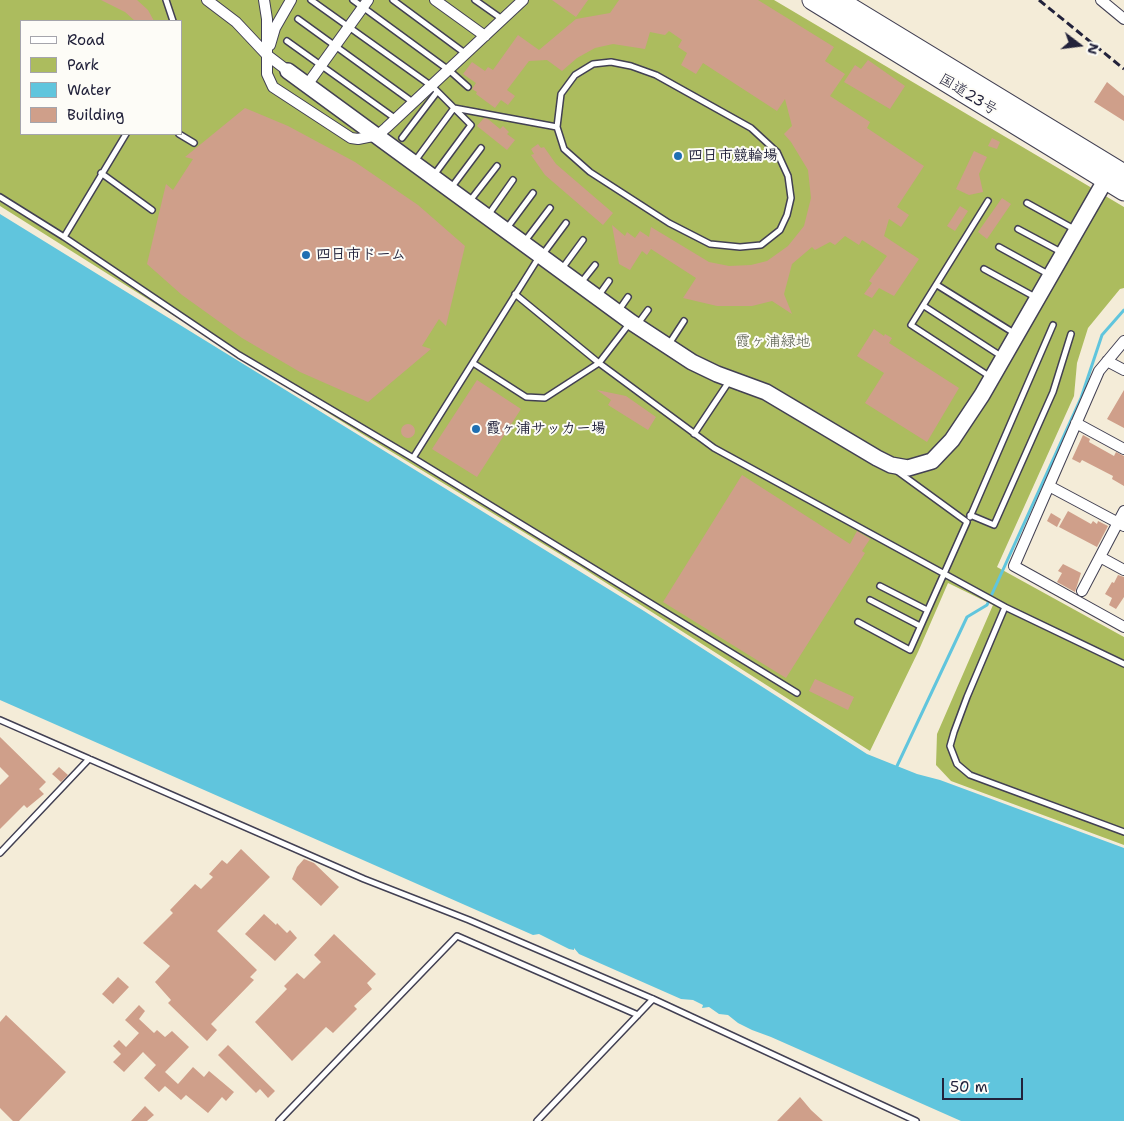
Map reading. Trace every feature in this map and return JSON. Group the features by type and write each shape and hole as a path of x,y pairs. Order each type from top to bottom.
{"highway":[{"name":"国道23号","path":"812,0 1124,191"},
{"name":"国道23号","path":"838,0 1124,174"}],"street":[{"path":"206,0 236,22 267,55 288,72 433,175 468,203 634,324 692,362 766,392 883,461 908,468 932,461 952,440 1004,358 1106,180"},
{"path":"264,0 267,74 272,87 351,138 366,138 378,135 415,103 435,89 466,54 520,1"},
{"path":"267,55 275,28 291,0"},
{"path":"435,0 485,36"},
{"path":"1101,0 1124,19"},
{"path":"307,85 365,3"},
{"path":"1124,341 1100,371 1014,566 1124,627"},
{"path":"1107,361 1124,370"},
{"path":"1076,423 1124,449"},
{"path":"1049,486 1121,524"},
{"path":"1082,590 1121,524 1124,511"},
{"path":"1100,558 1124,570"}],"lane":[{"path":"166,0 173,20"},
{"path":"311,0 435,89 470,125 433,175"},
{"path":"354,0 365,3 468,87"},
{"path":"393,0 466,54"},
{"path":"474,0 502,19"},
{"path":"298,19 415,103"},
{"path":"287,41 397,119"},
{"path":"611,62 631,66 656,75 751,128 777,152 788,176 791,198 787,215 780,230 761,245 740,247 710,244 669,223 590,172 564,149 557,127 561,94 574,76 593,64 611,62"},
{"path":"402,138 435,89"},
{"path":"454,108 557,127"},
{"path":"414,162 454,108"},
{"path":"64,237 125,135"},
{"path":"180,135 194,143"},
{"path":"451,189 481,148"},
{"path":"468,203 496,166"},
{"path":"101,173 152,210"},
{"path":"487,217 513,180"},
{"path":"505,230 533,193"},
{"path":"0,197 64,237 239,355 413,458 797,692"},
{"path":"988,201 911,326 992,378"},
{"path":"1027,203 1076,231"},
{"path":"523,243 550,208"},
{"path":"413,458 515,294 566,223"},
{"path":"1018,229 1064,253"},
{"path":"561,270 583,240"},
{"path":"999,247 1051,275"},
{"path":"580,284 594,265"},
{"path":"984,269 1038,298"},
{"path":"598,298 609,281"},
{"path":"937,285 1016,335"},
{"path":"515,294 599,363 714,448 1005,608 1124,664"},
{"path":"618,312 628,297"},
{"path":"924,306 1004,358"},
{"path":"472,363 526,397 545,398 599,363 648,310"},
{"path":"668,346 684,321"},
{"path":"858,622 910,650 927,610 947,575 967,522 1053,325"},
{"path":"970,515 994,525 1053,392 1071,334"},
{"path":"694,434 730,379"},
{"path":"883,461 967,522"},
{"path":"880,586 927,610"},
{"path":"870,600 920,626"},
{"path":"1005,608 966,696 954,732 950,746 957,764 970,775 1124,832"},
{"path":"0,720 364,879 469,920 653,999 907,1120 916,1121"},
{"path":"0,853 89,759"},
{"path":"279,1121 457,936 638,1015"},
{"path":"537,1121 653,999"}],"green space":[{"name":"霞ヶ浦緑地","path":"0,0 774,0 1124,207 1124,288 1120,289 1088,328 1077,363 1074,396 997,567 1124,637 1124,845 951,781 936,765 937,734 993,605 948,583 918,652 870,751 581,567 349,426 0,206"}],"water":[{"path":"0,214 644,611 867,754 917,774 940,780 1124,848 1124,1121 961,1121 752,1030 728,1015 719,1014 709,1007 702,1008 703,1005 693,1000 681,999 579,954 574,948 574,950 569,949 539,934 533,935 0,700"}],"building":[{"path":"101,0 137,0 148,10 153,20 134,20 125,12"},
{"path":"552,0 588,0 576,17"},
{"path":"619,0 758,0 834,47 825,61 845,74 830,96 870,122 867,128 924,166 897,207 909,215 901,227 889,219 884,236 919,259 894,296 879,288 872,298 864,294 872,283 869,281 887,256 862,240 859,245 845,236 835,245 830,242 815,250 812,247 792,264 784,294 792,314 772,301 752,306 717,306 683,298 696,278 651,249 647,255 642,251 630,270 619,264 612,225 625,236 627,232 635,238 640,231 649,237 651,227 709,262 729,266 751,265 767,261 788,246 804,226 811,198 808,170 784,134 792,126 785,99 777,111 703,63 696,74 681,65 687,53 678,47 682,40 669,31 665,35 650,32 645,49 613,44 595,48 577,58 562,71 547,60 529,61 507,90 515,96 508,105 501,100 495,108 476,94 477,92 472,89 476,83 463,74 472,62 485,71 488,67 493,70 518,35 539,50 576,19 610,13"},
{"path":"868,60 905,86 890,109 844,82 855,65 861,69"},
{"path":"1107,82 1124,96 1124,121 1094,102"},
{"name":"四日市ドーム","path":"245,108 288,126 355,162 418,205 465,246 446,326 439,319 422,346 431,349 368,402 300,372 242,338 182,295 147,264 166,184 173,190 193,159 185,157"},
{"path":"484,118 500,129 503,126 509,132 507,134 515,140 507,150 477,126"},
{"path":"992,138 1000,142 997,149 988,146"},
{"path":"538,144 541,148 544,147 556,164 613,213 603,225 545,175 531,155 534,154 531,149"},
{"path":"974,151 987,157 979,174 983,192 969,195 956,189"},
{"path":"1002,198 1011,204 987,239 978,232"},
{"path":"960,206 968,211 955,231 947,226"},
{"path":"874,329 884,336 885,334 892,338 889,343 959,388 927,442 865,403 884,373 857,356"},
{"name":"霞ヶ浦サッカー場","path":"477,380 521,409 477,477 432,449"},
{"path":"597,390 626,396 656,417 648,430 608,405 611,400"},
{"path":"1124,390 1124,428 1107,419"},
{"path":"408,424 413,426 415,431 413,436 408,438 403,436 401,431 403,426"},
{"path":"1083,435 1090,439 1089,442 1114,456 1116,452 1124,456 1124,486 1112,479 1113,476 1082,460 1080,463 1072,459"},
{"path":"742,475 850,544 857,531 870,539 862,551 865,553 786,678 663,602"},
{"path":"1068,511 1091,524 1093,521 1097,524 1098,521 1108,526 1097,547 1059,527"},
{"path":"1051,513 1061,519 1057,527 1047,521"},
{"path":"1063,564 1081,573 1075,592 1057,582 1062,573 1058,571"},
{"path":"1118,575 1124,577 1124,597 1116,609 1109,605 1112,598 1105,594"},
{"path":"815,679 854,697 848,710 809,691"},
{"path":"0,737 46,782 39,789 44,794 27,808 24,805 0,829 0,785 9,776 0,767"},
{"path":"59,767 68,775 61,782 52,774"},
{"path":"241,849 270,877 217,931 257,970 250,977 254,980 211,1024 217,1030 207,1041 168,1003 171,1000 155,982 170,966 143,943 173,913 170,910 195,884 201,889 213,877 209,874 222,860 227,864"},
{"path":"304,859 314,863 339,887 321,906 292,879 297,867"},
{"path":"264,914 287,933 290,930 297,938 275,961 245,934"},
{"path":"334,934 376,974 367,983 372,989 354,1006 357,1009 333,1033 326,1027 292,1061 255,1022 287,989 284,986 297,973 304,979 321,962 314,955"},
{"path":"118,977 129,987 113,1004 102,994"},
{"path":"139,1005 145,1011 139,1019 154,1033 157,1030 165,1037 172,1031 189,1047 165,1072 178,1084 193,1067 204,1077 209,1071 234,1092 226,1101 222,1097 208,1113 186,1095 181,1100 165,1086 159,1092 144,1078 156,1065 143,1052 124,1072 113,1062 121,1054 113,1046 119,1040 126,1047 139,1033 125,1020"},
{"path":"6,1015 66,1072 19,1121 13,1121 0,1108 0,1022"},
{"path":"228,1045 275,1091 268,1098 260,1089 256,1093 218,1055"},
{"path":"800,1097 823,1121 777,1121"},
{"path":"145,1106 154,1115 147,1121 131,1121"}],"waterway":[{"path":"897,766 967,617 987,605 1081,398 1102,335 1124,310"}],"railway":[{"path":"1039,0 1124,69"}],"place":[{"name":"四日市競輪場","path":"678,156"},
{"name":"四日市ドーム","path":"306,255"},
{"name":"霞ヶ浦サッカー場","path":"476,429"}]}
